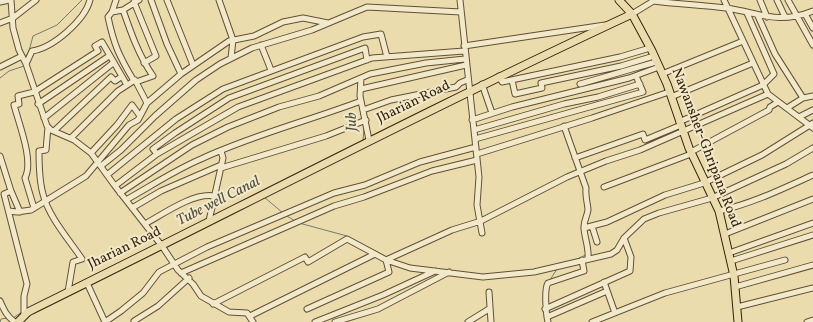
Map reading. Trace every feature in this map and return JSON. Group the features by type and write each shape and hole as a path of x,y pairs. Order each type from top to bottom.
{"main road":[{"name":"Nawansher-Ghripana Road","path":"619,0 632,14 650,48 670,94 691,153 704,183 719,211 734,276 738,322"},
{"name":"Jharian Road","path":"18,322 24,314 162,246 369,140 482,84 632,14"}],"street":[{"path":"0,2 10,0 16,39 26,64 38,104 48,127 46,150 39,151 39,171 45,201 82,260 74,262 68,292"},
{"path":"0,22 13,18 36,0"},
{"path":"26,64 32,51 39,50 56,40 76,23 88,8 90,0"},
{"path":"116,0 112,12 108,17 112,41 118,56 147,102"},
{"path":"151,0 167,44 181,74"},
{"path":"167,0 193,65"},
{"path":"219,0 233,40 231,58"},
{"path":"460,0 467,80 477,154 479,177 477,205 482,233"},
{"path":"654,0 728,9 767,17 784,18 813,11"},
{"name":"Jharian Road","path":"632,14 654,0"},
{"path":"724,0 768,94 799,117 810,123 813,128"},
{"path":"760,0 767,17"},
{"path":"777,0 784,18"},
{"path":"788,0 813,45"},
{"path":"112,12 124,10 137,1 156,56 144,63"},
{"path":"9,210 20,212 34,208 86,176 100,164 121,150 180,92 231,58 261,46 329,23 367,7 461,12"},
{"path":"71,138 118,91 135,82 153,76 144,63 134,42 124,10"},
{"path":"386,260 452,230 481,221 547,186 681,126 763,85 774,74 747,13"},
{"path":"805,14 813,28"},
{"path":"758,16 775,54 803,98"},
{"path":"100,164 129,125 138,120 147,102 193,65 233,40 254,36 283,22 303,18 329,23"},
{"path":"114,186 157,154 238,107 366,60 464,49 610,24"},
{"path":"107,176 176,119 223,89 363,37 381,34 387,57"},
{"path":"34,208 25,178 29,171 25,146 14,105 19,104 18,96 34,92 98,51 94,46 102,42 127,86"},
{"path":"662,74 743,42"},
{"path":"261,46 271,70"},
{"path":"157,154 153,149 229,98 364,48 366,60"},
{"path":"499,76 502,82 620,57 650,48"},
{"path":"0,67 23,56"},
{"path":"38,104 109,56"},
{"path":"120,193 192,145 228,127 279,107 319,96 370,74 404,67 466,62"},
{"path":"361,89 466,62"},
{"path":"512,80 515,94 542,88 541,83 621,66 656,62"},
{"path":"472,120 492,113 636,76 656,62"},
{"path":"580,84 656,62"},
{"path":"44,118 113,63"},
{"path":"477,154 670,94 753,63"},
{"path":"475,140 643,92 636,76"},
{"path":"54,131 112,77 115,81 121,77"},
{"path":"361,78 361,101 369,140"},
{"path":"363,110 390,100 456,87 460,83 467,80"},
{"path":"482,84 492,113"},
{"path":"474,130 564,104 598,97 640,84"},
{"path":"575,158 643,134 645,140 768,94"},
{"path":"787,108 803,98 813,96"},
{"path":"126,200 200,159 300,121 329,113 361,101"},
{"path":"604,187 691,153 770,110 770,107 778,102"},
{"path":"91,153 118,125 132,105 140,116"},
{"path":"799,117 813,110"},
{"path":"132,208 161,191 221,167 326,136 366,120"},
{"path":"584,228 606,222 665,195 704,183 762,155 810,123"},
{"path":"564,126 586,188 585,198 588,210 584,218 584,228 587,240 588,258"},
{"path":"48,127 71,138 91,153 114,186 162,246 181,273 189,278 201,296 213,304 230,312 247,312 253,322"},
{"path":"87,283 105,322 122,311 143,293 159,272 207,247 334,193 364,185 420,162 476,147"},
{"path":"213,304 305,257 308,262 347,239 386,260 410,268 483,277 519,274 614,253 624,238 644,220 659,213 712,198 786,164 813,148"},
{"path":"210,221 223,158 221,151"},
{"path":"0,156 11,191 20,212"},
{"path":"181,273 334,206 364,197 432,171 477,160"},
{"path":"719,211 733,208 777,192 813,175"},
{"path":"11,191 4,194 27,284 24,314"},
{"path":"145,224 187,201 205,194 214,196"},
{"path":"725,234 813,199"},
{"path":"729,252 813,223"},
{"path":"592,226 597,242"},
{"path":"731,261 813,235"},
{"path":"545,309 631,270 631,257 624,238"},
{"path":"250,316 375,254"},
{"path":"307,309 389,272 386,260"},
{"path":"582,260 584,271 548,283 546,286 547,302 545,309 547,319 607,291"},
{"path":"592,322 665,293 734,276 786,260"},
{"path":"735,287 813,265"},
{"path":"314,322 376,298 436,270"},
{"path":"335,322 378,309 449,272"},
{"path":"134,321 158,306 189,278"},
{"path":"604,282 615,313"},
{"path":"737,307 813,288"},
{"path":"488,292 491,322"},
{"path":"0,301 6,315 15,322"},
{"path":"468,322 489,309"},
{"path":"807,322 813,320"}],"waterway":[{"path":"25,58 29,51 33,36 57,25 82,0"},
{"path":"0,78 9,71 24,66"},
{"name":"Tube well Canal","path":"427,109 448,98"},
{"name":"Jub","path":"363,141 364,129"},
{"name":"Tube well Canal","path":"332,156 338,153"},
{"path":"264,197 283,213"},
{"path":"287,216 295,221"},
{"path":"299,223 347,236 387,257"},
{"path":"578,260 585,255"},
{"path":"436,269 444,270"},
{"path":"550,280 557,269"},
{"name":"Tube well Canal","path":"13,318 22,312"},
{"name":"Tube well Canal","path":"0,322 1,319 8,318"}]}
